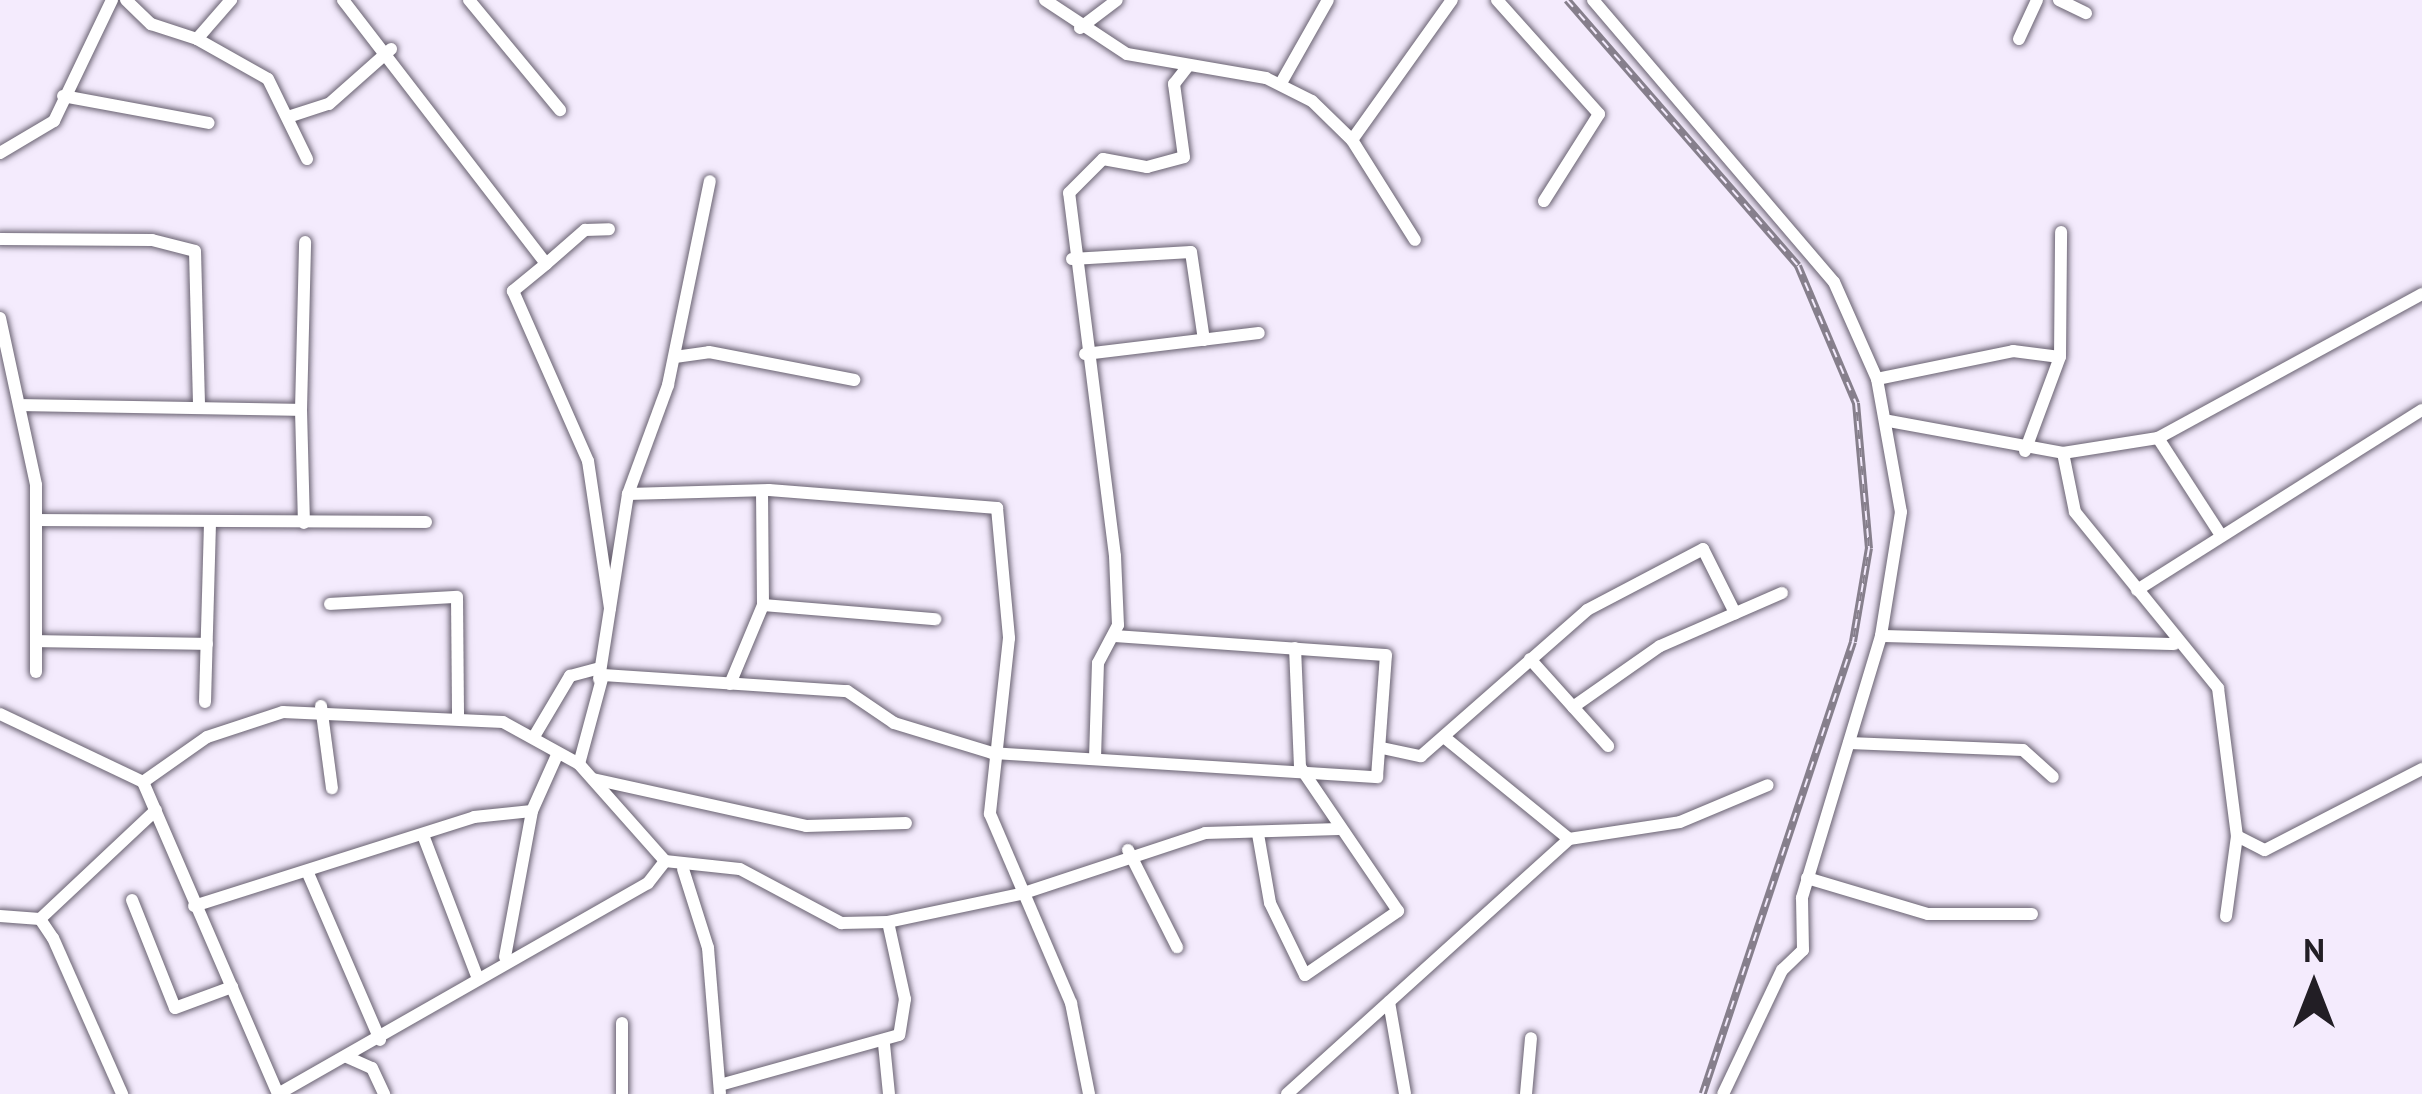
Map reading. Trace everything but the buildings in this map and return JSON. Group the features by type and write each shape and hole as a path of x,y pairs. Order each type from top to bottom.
{"street":[{"path":"0,154 42,135 112,0"},
{"path":"126,0 151,24 197,39 268,79 291,116 307,159"},
{"path":"197,39 231,0"},
{"path":"343,0 391,49 492,206 546,264"},
{"path":"469,0 560,110"},
{"path":"1045,0 1080,28 1127,54 1281,83 1352,140 1415,240"},
{"path":"1080,28 1117,0"},
{"path":"1281,83 1328,0"},
{"path":"1352,140 1452,0"},
{"path":"1497,0 1597,104 1592,140 1544,201"},
{"path":"1593,0 1811,245 1877,379 1889,422 1901,512 1881,636 1807,878 1803,950 1782,970 1724,1094"},
{"path":"2019,39 2037,0"},
{"path":"2059,0 2086,13"},
{"path":"291,116 329,104 391,49"},
{"path":"1095,758 1098,663 1114,636 1115,556 1072,259 1075,179 1103,159 1147,167 1184,157 1174,84 1188,66"},
{"path":"63,96 208,123"},
{"path":"578,764 599,673 628,494 675,357 679,291 710,181"},
{"path":"609,229 585,230 513,291 588,461 610,608"},
{"path":"2025,451 2060,357 2061,232"},
{"path":"0,239 152,240 195,251 199,406"},
{"path":"304,524 305,242"},
{"path":"1072,259 1191,252 1204,340"},
{"path":"1889,422 2025,451 2063,453 2158,439 2422,294"},
{"path":"0,318 24,405 37,520 36,672"},
{"path":"1085,354 1259,333"},
{"path":"1877,379 2013,351 2060,357"},
{"path":"675,357 710,352 854,380"},
{"path":"24,405 301,410"},
{"path":"2137,590 2422,410"},
{"path":"2158,439 2220,534"},
{"path":"2063,453 2066,497 2224,708 2236,836 2226,916"},
{"path":"628,494 762,494 997,508 1009,638 992,753 990,814 1071,1004 1089,1094"},
{"path":"730,684 763,605 762,494"},
{"path":"37,520 426,522"},
{"path":"205,702 210,524"},
{"path":"1382,748 1421,756 1587,610 1703,549 1735,613"},
{"path":"1574,707 1660,646 1782,593"},
{"path":"330,604 457,597 458,719"},
{"path":"763,605 935,619"},
{"path":"535,735 570,676 599,673 847,691 894,723 992,753 1300,767 1368,779 1382,748 1386,655 1114,636"},
{"path":"1881,636 2174,644"},
{"path":"37,641 207,644"},
{"path":"1258,834 1270,903 1305,975 1398,910 1300,767 1295,649"},
{"path":"1530,659 1609,746"},
{"path":"322,706 332,788"},
{"path":"143,782 207,737 322,706 458,719 535,735 557,755 578,764 665,861 682,869 740,869 841,923 887,922 1021,894 1128,850 1339,829"},
{"path":"0,713 143,782 278,1094 380,1040 505,957 649,883 665,861"},
{"path":"1444,737 1569,839"},
{"path":"1849,743 2024,751 2053,777"},
{"path":"505,957 532,811 557,755"},
{"path":"2236,836 2265,850 2422,769"},
{"path":"592,779 806,826 906,823"},
{"path":"1287,1094 1569,839 1680,822 1768,784"},
{"path":"0,916 40,919 156,811"},
{"path":"194,906 423,835 532,811"},
{"path":"423,835 476,974"},
{"path":"1128,850 1177,947"},
{"path":"682,869 708,948 720,1089 884,1044 908,1024 887,922"},
{"path":"308,872 380,1040"},
{"path":"1807,878 1928,914 2032,914"},
{"path":"132,900 176,1008 232,987"},
{"path":"40,919 122,1094"},
{"path":"1389,1002 1405,1094"},
{"path":"622,1023 622,1094"},
{"path":"1526,1094 1531,1038"},
{"path":"884,1044 889,1094"},
{"path":"347,1057 372,1067 384,1094"}],"railway":[{"path":"1567,0 1798,266 1856,403 1869,548 1853,642 1703,1094"}]}
